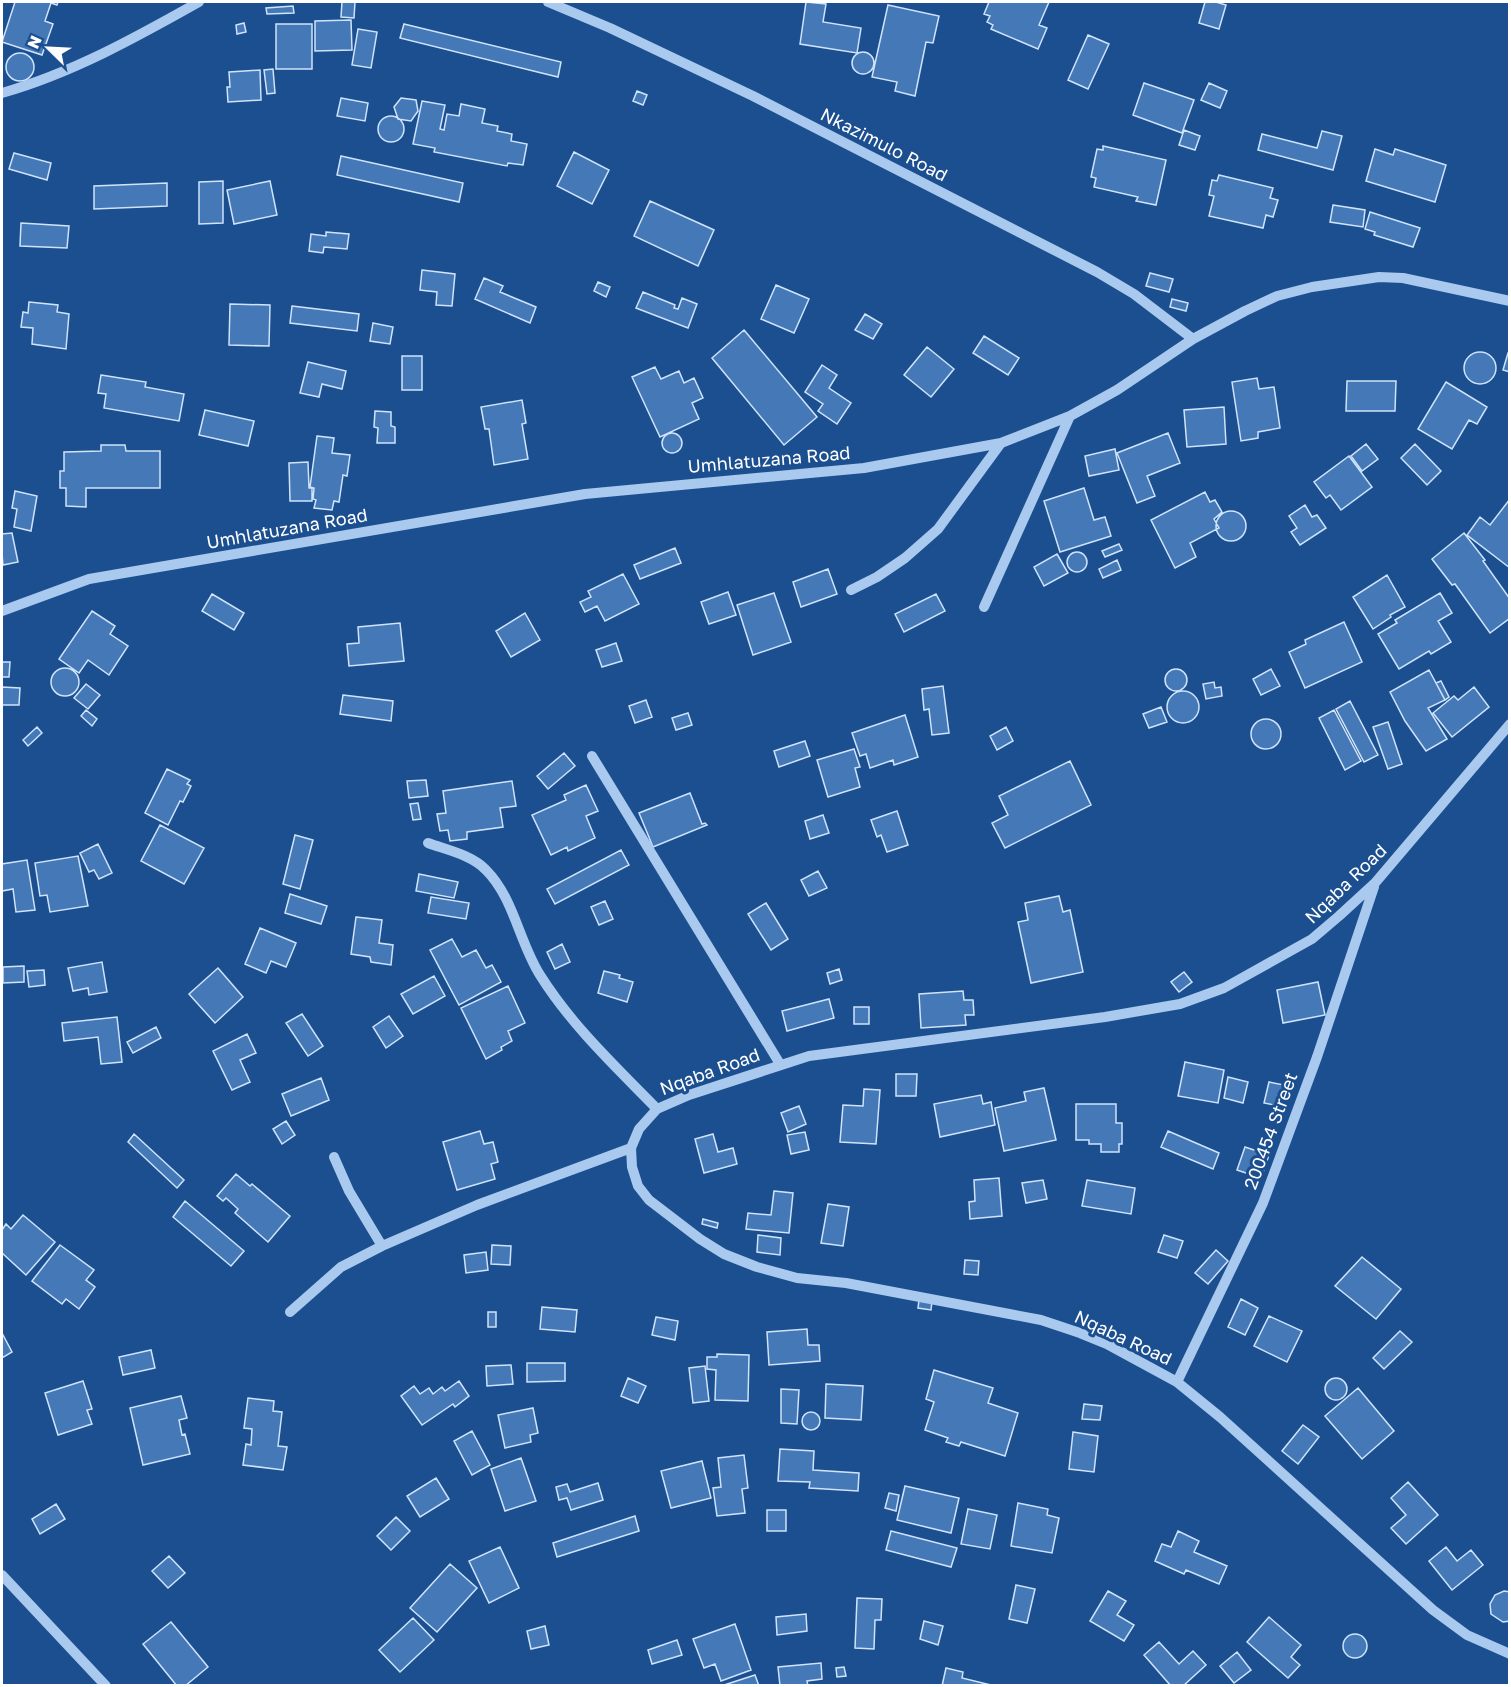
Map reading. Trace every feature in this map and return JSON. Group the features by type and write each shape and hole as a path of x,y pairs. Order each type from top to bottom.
{"street":[{"path":"2,93 57,75 126,43 199,2"},
{"name":"Nkazimulo Road","path":"548,2 610,27 753,96 1097,272 1134,294 1193,339"},
{"name":"Umhlatuzana Road","path":"2,611 89,579 585,494 864,468 1001,443 1070,416 1117,390 1193,339 1245,311 1277,297 1312,287 1379,277 1403,278 1509,301"},
{"path":"984,607 1070,416"},
{"path":"851,590 877,577 905,558 938,529 1001,443"},
{"name":"Nqaba Road","path":"1509,724 1375,883 1312,939 1224,988 1180,1004 1105,1017 808,1056 689,1095 657,1110 639,1129 631,1148 632,1167 638,1186 649,1200 700,1239 724,1254 757,1267 797,1278 846,1283 1041,1320 1107,1344 1177,1382 1220,1417 1433,1610 1467,1635 1509,1654"},
{"path":"592,756 780,1064"},
{"path":"428,843 456,853 484,868 496,881 540,975 588,1039 657,1110"},
{"name":"200454 Street","path":"1177,1382 1263,1203 1317,1057 1375,883"},
{"path":"290,1312 341,1267 382,1245 477,1205 631,1148"},
{"path":"334,1157 349,1191 382,1245"},
{"path":"2,1575 106,1686"}],"building":[{"path":"15,2 58,2 57,5 51,3 45,21 53,24 42,55 2,42"},
{"path":"342,2 355,2 354,18 341,17"},
{"path":"806,2 826,4 823,22 861,28 857,53 800,44"},
{"path":"989,2 1049,2 1039,25 1047,28 1038,49 991,29 993,25 987,22 990,16 984,14"},
{"path":"1205,2 1226,5 1219,29 1199,23"},
{"path":"888,5 939,16 933,43 926,42 915,96 895,91 897,82 872,77"},
{"path":"293,6 294,13 267,14 266,8"},
{"path":"351,20 352,50 315,51 315,21"},
{"path":"244,23 246,32 237,34 236,25"},
{"path":"276,24 312,24 312,69 276,69"},
{"path":"404,24 561,62 558,77 400,38"},
{"path":"358,29 377,32 371,68 352,65"},
{"path":"1088,35 1109,44 1088,89 1068,80"},
{"path":"863,52 871,55 874,63 871,71 863,74 855,71 852,63 855,55"},
{"path":"20,53 30,57 34,67 30,77 20,81 10,77 6,67 10,57"},
{"path":"273,69 275,93 267,94 264,70"},
{"path":"260,70 261,100 228,102 229,72"},
{"path":"1144,83 1194,100 1182,133 1133,115"},
{"path":"1209,83 1227,91 1220,108 1201,100"},
{"path":"637,91 647,95 643,105 633,101"},
{"path":"341,98 368,103 365,121 337,116"},
{"path":"401,98 416,100 418,111 411,121 398,119 394,107"},
{"path":"422,101 445,105 440,129 444,130 447,114 459,116 461,104 485,109 482,123 498,126 497,131 512,134 511,141 527,144 523,165 508,163 507,166 434,152 435,148 413,144"},
{"path":"391,116 401,119 404,129 401,139 391,142 381,139 378,129 381,119"},
{"path":"1184,130 1200,136 1195,150 1179,145"},
{"path":"1322,131 1342,136 1333,170 1258,150 1262,134 1317,148"},
{"path":"1103,146 1166,160 1156,205 1136,201 1138,197 1094,187 1096,178 1091,177 1097,149 1103,150"},
{"path":"1375,149 1393,155 1395,149 1446,165 1435,202 1366,181"},
{"path":"574,152 609,170 592,204 557,186"},
{"path":"14,153 51,163 47,180 9,169"},
{"path":"341,156 463,183 459,202 337,175"},
{"path":"1219,175 1273,188 1270,198 1278,200 1273,217 1266,215 1263,228 1209,216 1214,196 1209,195 1212,180 1217,181"},
{"path":"223,181 223,223 199,224 199,182"},
{"path":"270,181 277,215 234,224 227,190"},
{"path":"167,183 167,206 94,209 94,186"},
{"path":"650,201 714,230 698,266 634,236"},
{"path":"1333,205 1365,210 1363,227 1330,222"},
{"path":"1370,212 1420,228 1413,247 1374,235 1375,232 1365,229"},
{"path":"21,223 69,226 67,248 20,246"},
{"path":"326,232 349,234 347,249 324,247 323,253 309,251 311,234 326,236"},
{"path":"422,270 455,274 452,306 436,305 437,292 420,290"},
{"path":"1150,273 1173,279 1169,292 1146,286"},
{"path":"484,278 503,286 500,292 536,307 530,323 475,299"},
{"path":"598,282 610,287 606,297 594,291"},
{"path":"776,285 809,299 794,333 761,319"},
{"path":"643,292 675,305 674,308 678,309 682,298 697,304 688,328 636,308"},
{"path":"1172,299 1188,303 1186,311 1170,307"},
{"path":"29,302 58,305 57,312 69,314 66,349 32,344 33,328 21,327 23,312 28,313"},
{"path":"230,304 270,305 269,346 229,345"},
{"path":"292,306 359,314 357,331 290,323"},
{"path":"865,314 882,324 873,339 855,330"},
{"path":"373,323 393,327 390,344 370,341"},
{"path":"744,330 817,417 784,445 712,358"},
{"path":"984,336 1019,358 1008,375 973,353"},
{"path":"927,347 954,369 931,397 904,375"},
{"path":"1480,352 1491,357 1496,368 1491,379 1480,384 1469,379 1464,368 1469,357"},
{"path":"1508,353 1510,353 1510,372 1503,370"},
{"path":"402,356 422,356 422,390 402,390"},
{"path":"308,362 346,371 342,389 322,384 319,397 300,393"},
{"path":"822,365 837,375 829,388 851,403 837,424 818,411 823,404 805,392"},
{"path":"655,367 661,379 679,371 684,383 694,378 703,398 692,403 699,419 660,437 632,377"},
{"path":"101,375 146,382 145,387 184,394 179,421 104,408 106,394 98,393"},
{"path":"1257,378 1259,389 1274,387 1280,428 1258,432 1258,438 1241,441 1232,382"},
{"path":"1347,381 1396,381 1395,411 1346,411"},
{"path":"1446,382 1487,407 1477,424 1469,420 1452,449 1418,429"},
{"path":"522,400 526,423 522,424 528,459 494,465 489,429 485,429 481,407"},
{"path":"1224,407 1226,444 1187,447 1184,410"},
{"path":"205,410 254,421 248,446 199,435"},
{"path":"375,411 391,412 391,426 395,427 395,443 377,443 378,428 374,427"},
{"path":"672,433 679,436 682,443 679,450 672,453 665,450 662,443 665,436"},
{"path":"1168,433 1180,463 1147,476 1155,496 1137,503 1117,453"},
{"path":"317,436 334,438 332,453 350,455 347,476 343,475 339,502 334,501 332,510 314,508 316,500 313,499 314,488 310,487"},
{"path":"1366,444 1378,459 1362,471 1351,456"},
{"path":"1415,444 1441,471 1427,485 1401,458"},
{"path":"101,445 125,445 126,451 160,451 160,488 86,488 86,507 66,506 66,488 60,488 60,471 64,471 64,452 101,451"},
{"path":"1115,449 1119,470 1089,476 1085,456"},
{"path":"1349,456 1372,487 1341,510 1330,495 1326,498 1314,482"},
{"path":"308,462 312,501 290,501 289,463"},
{"path":"1084,488 1094,520 1105,517 1111,536 1060,552 1044,501"},
{"path":"15,491 37,496 31,531 14,527 17,509 12,508"},
{"path":"1205,492 1210,502 1215,500 1222,512 1214,519 1219,528 1190,543 1196,557 1175,568 1151,520"},
{"path":"1510,499 1510,568 1467,535 1480,517 1490,525"},
{"path":"1305,505 1312,517 1317,515 1326,528 1300,545 1291,532 1297,528 1289,516"},
{"path":"1231,511 1242,515 1246,526 1242,537 1231,541 1220,537 1216,526 1220,515"},
{"path":"12,533 18,562 3,565 2,534"},
{"path":"1464,533 1510,599 1510,618 1490,633 1455,584 1452,585 1432,559"},
{"path":"1119,544 1122,550 1105,557 1102,551"},
{"path":"675,548 681,563 640,579 634,565"},
{"path":"1073,552 1081,552 1087,558 1087,566 1081,572 1073,572 1067,566 1067,558"},
{"path":"1057,554 1068,573 1044,586 1034,567"},
{"path":"1117,560 1121,570 1103,578 1099,569"},
{"path":"828,569 837,594 801,607 793,582"},
{"path":"623,574 639,604 605,621 597,606 585,612 580,602 591,597 588,591"},
{"path":"1387,575 1405,607 1390,615 1391,617 1373,629 1353,597"},
{"path":"728,592 736,615 709,624 701,602"},
{"path":"774,593 791,642 753,655 737,605"},
{"path":"1440,593 1452,613 1438,621 1451,642 1431,654 1429,651 1399,669 1378,634 1397,623 1395,620"},
{"path":"212,594 244,613 234,630 202,611"},
{"path":"936,594 945,611 904,632 895,614"},
{"path":"92,611 115,626 110,634 128,646 109,675 88,660 79,673 59,659"},
{"path":"525,613 540,640 511,657 496,631"},
{"path":"1344,622 1362,662 1305,688 1289,652 1306,644 1305,640"},
{"path":"400,623 404,661 349,666 347,644 359,643 358,627"},
{"path":"616,643 622,661 602,667 596,650"},
{"path":"2,662 10,662 9,677 2,677"},
{"path":"65,668 75,672 79,682 75,692 65,696 55,692 51,682 55,672"},
{"path":"1176,669 1186,676 1187,680 1180,690 1176,691 1166,684 1165,680 1172,670"},
{"path":"1271,669 1280,686 1261,695 1253,679"},
{"path":"1429,670 1445,700 1428,708 1447,739 1426,751 1405,721 1390,692"},
{"path":"1441,681 1449,697 1445,700 1436,683"},
{"path":"1214,682 1215,688 1221,687 1222,696 1206,699 1203,684"},
{"path":"86,684 100,695 88,709 74,698"},
{"path":"943,686 949,733 932,735 929,709 924,710 922,689"},
{"path":"2,687 20,688 19,705 2,705"},
{"path":"1474,687 1489,707 1452,737 1433,713 1454,696 1458,700"},
{"path":"1183,691 1194,696 1199,707 1194,718 1183,723 1172,718 1167,707 1172,696"},
{"path":"343,695 393,701 391,721 340,714"},
{"path":"646,700 652,717 635,723 629,706"},
{"path":"1350,701 1378,755 1364,762 1336,709"},
{"path":"1161,707 1167,722 1149,728 1143,714"},
{"path":"86,710 97,719 92,726 81,716"},
{"path":"1334,710 1361,761 1345,770 1319,718"},
{"path":"688,713 692,725 676,730 672,718"},
{"path":"905,715 918,757 894,765 893,760 870,768 866,754 860,756 852,733"},
{"path":"1266,719 1272,720 1280,728 1280,740 1272,748 1266,749 1260,748 1252,740 1251,734 1252,728 1260,720"},
{"path":"1388,722 1402,764 1388,769 1373,727"},
{"path":"37,727 42,733 28,746 23,740"},
{"path":"1006,727 1013,741 997,750 990,736"},
{"path":"805,741 810,756 779,767 774,751"},
{"path":"854,749 860,767 855,768 860,787 828,797 817,760"},
{"path":"564,753 575,766 548,789 537,776"},
{"path":"1070,761 1091,805 1005,848 992,823 1008,815 999,796"},
{"path":"167,769 190,780 187,784 191,786 183,802 180,801 168,825 145,813"},
{"path":"426,780 428,796 409,798 407,781"},
{"path":"512,781 516,806 500,808 503,827 467,832 467,839 450,841 448,830 440,831 437,814 446,813 443,791"},
{"path":"586,785 598,811 586,816 595,838 568,851 567,847 551,855 532,815 566,800 564,795"},
{"path":"690,793 702,824 707,825 653,847 639,813"},
{"path":"418,803 421,819 413,820 410,804"},
{"path":"897,811 908,845 887,852 881,835 877,837 871,820"},
{"path":"823,815 829,833 810,839 805,821"},
{"path":"160,825 204,848 184,884 141,861"},
{"path":"295,835 313,840 300,889 283,884"},
{"path":"98,844 112,873 99,879 94,870 89,872 80,853"},
{"path":"621,850 629,865 555,904 547,889"},
{"path":"78,856 88,906 50,912 47,895 40,896 35,863"},
{"path":"27,860 35,910 16,912 13,889 2,891 2,864"},
{"path":"818,871 827,888 809,896 801,880"},
{"path":"419,874 458,882 454,898 416,891"},
{"path":"290,894 327,906 321,924 285,913"},
{"path":"1059,896 1063,912 1070,910 1083,972 1031,983 1018,922 1028,920 1025,903"},
{"path":"431,897 469,903 466,919 428,913"},
{"path":"605,901 613,919 599,925 591,907"},
{"path":"766,903 788,939 771,950 748,914"},
{"path":"356,917 382,920 379,943 393,945 391,965 371,962 370,957 351,954"},
{"path":"260,928 296,943 286,967 271,961 266,973 245,964"},
{"path":"452,939 462,957 476,950 486,968 492,965 501,982 459,1005 430,950"},
{"path":"562,944 570,962 555,969 547,952"},
{"path":"102,962 107,992 89,995 88,988 73,991 68,968"},
{"path":"24,966 24,982 3,983 3,967"},
{"path":"218,968 243,997 215,1023 189,994"},
{"path":"839,969 842,980 830,984 827,973"},
{"path":"44,970 45,985 29,987 27,971"},
{"path":"604,971 620,975 619,978 633,982 627,1002 598,993"},
{"path":"1184,972 1192,982 1179,992 1171,982"},
{"path":"434,976 445,996 413,1014 401,994"},
{"path":"1318,982 1325,1015 1283,1023 1277,990"},
{"path":"508,986 525,1023 508,1031 512,1041 486,1059 461,1008"},
{"path":"963,991 964,1000 973,1000 974,1015 965,1015 966,1025 921,1028 919,994"},
{"path":"829,999 834,1018 787,1031 782,1011"},
{"path":"854,1007 869,1007 869,1024 854,1024"},
{"path":"302,1014 323,1046 308,1056 286,1023"},
{"path":"389,1016 403,1036 386,1048 373,1027"},
{"path":"117,1017 122,1062 101,1064 98,1037 64,1041 62,1023"},
{"path":"156,1027 161,1038 133,1053 127,1042"},
{"path":"247,1034 256,1053 240,1060 250,1082 232,1090 213,1051"},
{"path":"1185,1062 1224,1070 1218,1103 1178,1096"},
{"path":"896,1074 917,1074 916,1096 896,1096"},
{"path":"1228,1077 1248,1082 1243,1103 1224,1098"},
{"path":"321,1078 329,1100 291,1116 282,1094"},
{"path":"1269,1082 1289,1086 1285,1107 1264,1103"},
{"path":"1044,1088 1056,1140 1004,1151 995,1108 1026,1101 1024,1092"},
{"path":"864,1089 880,1090 876,1144 840,1142 843,1105 863,1106"},
{"path":"981,1095 983,1104 991,1102 995,1125 940,1137 934,1104"},
{"path":"1076,1104 1116,1104 1116,1123 1122,1123 1122,1144 1119,1144 1119,1152 1101,1152 1101,1144 1089,1144 1089,1140 1076,1140"},
{"path":"799,1106 806,1124 788,1132 781,1113"},
{"path":"286,1121 295,1135 282,1144 273,1129"},
{"path":"480,1131 484,1144 493,1142 498,1162 491,1164 495,1179 457,1190 443,1142"},
{"path":"1168,1131 1219,1153 1213,1169 1161,1147"},
{"path":"805,1132 809,1150 791,1154 787,1135"},
{"path":"134,1134 184,1180 177,1188 128,1142"},
{"path":"713,1134 718,1152 733,1148 737,1164 704,1173 695,1139"},
{"path":"1245,1147 1269,1155 1259,1184 1247,1180 1249,1174 1237,1170"},
{"path":"236,1174 250,1186 252,1184 290,1216 268,1242 235,1213 238,1209 226,1198 223,1201 217,1196"},
{"path":"999,1178 1002,1216 970,1219 969,1202 975,1201 974,1180"},
{"path":"1043,1180 1047,1199 1026,1203 1022,1183"},
{"path":"1087,1180 1135,1188 1131,1214 1082,1206"},
{"path":"774,1191 793,1193 789,1233 746,1229 748,1213 771,1215"},
{"path":"185,1201 244,1251 231,1266 173,1217"},
{"path":"828,1204 849,1207 843,1246 821,1243"},
{"path":"23,1215 55,1242 26,1275 2,1253 2,1230 6,1224 11,1229"},
{"path":"703,1219 718,1223 717,1228 702,1224"},
{"path":"758,1235 781,1238 780,1255 757,1252"},
{"path":"1164,1235 1183,1241 1177,1258 1158,1252"},
{"path":"60,1245 94,1270 86,1280 95,1287 79,1309 66,1299 62,1304 32,1281"},
{"path":"492,1245 511,1246 510,1265 491,1264"},
{"path":"1216,1250 1228,1261 1208,1284 1195,1273"},
{"path":"486,1252 488,1270 466,1273 464,1255"},
{"path":"1362,1257 1401,1289 1376,1319 1335,1286"},
{"path":"965,1260 979,1261 978,1275 964,1274"},
{"path":"1241,1299 1258,1308 1245,1335 1228,1327"},
{"path":"919,1300 932,1301 931,1310 918,1308"},
{"path":"542,1307 577,1310 575,1332 540,1329"},
{"path":"488,1312 496,1312 496,1327 488,1327"},
{"path":"1269,1316 1302,1331 1287,1362 1254,1346"},
{"path":"656,1317 678,1321 675,1340 652,1335"},
{"path":"807,1329 808,1345 819,1345 820,1361 769,1365 767,1332"},
{"path":"1400,1331 1412,1342 1384,1369 1373,1358"},
{"path":"2,1333 12,1352 2,1358"},
{"path":"151,1350 155,1368 123,1375 119,1357"},
{"path":"717,1354 749,1355 748,1401 715,1400 716,1370 707,1369 707,1357 717,1357"},
{"path":"527,1363 565,1363 565,1381 527,1382"},
{"path":"511,1365 513,1384 487,1386 486,1366"},
{"path":"705,1366 709,1401 693,1403 689,1368"},
{"path":"934,1370 993,1388 988,1403 1018,1413 1005,1456 961,1442 959,1446 946,1442 948,1438 925,1430 934,1402 926,1399"},
{"path":"628,1378 646,1386 638,1403 621,1396"},
{"path":"1336,1378 1344,1381 1347,1389 1344,1397 1336,1400 1328,1397 1325,1389 1328,1381"},
{"path":"83,1381 92,1409 87,1410 92,1424 58,1435 45,1393"},
{"path":"459,1381 469,1396 455,1407 453,1404 422,1425 401,1396 414,1386 420,1394 429,1388 433,1394 442,1387 445,1391"},
{"path":"826,1384 863,1386 861,1420 825,1418"},
{"path":"1358,1388 1394,1431 1362,1459 1325,1416"},
{"path":"781,1389 799,1390 797,1424 781,1423"},
{"path":"181,1396 187,1418 179,1420 190,1454 143,1465 130,1408"},
{"path":"248,1398 274,1401 273,1411 282,1412 278,1446 287,1447 283,1470 243,1465 246,1444 251,1445 252,1429 244,1428"},
{"path":"1084,1404 1102,1406 1100,1420 1082,1419"},
{"path":"533,1408 538,1433 530,1435 531,1442 505,1448 498,1415"},
{"path":"807,1412 815,1412 820,1417 818,1428 807,1430 802,1425 802,1417"},
{"path":"1303,1425 1319,1437 1298,1464 1282,1451"},
{"path":"472,1431 490,1465 472,1475 454,1441"},
{"path":"1073,1432 1098,1436 1094,1472 1069,1469"},
{"path":"780,1449 814,1451 813,1470 859,1473 858,1491 809,1488 810,1482 778,1481"},
{"path":"744,1455 748,1488 742,1489 745,1513 717,1516 713,1488 721,1487 718,1458"},
{"path":"521,1458 536,1501 505,1511 491,1469"},
{"path":"702,1461 711,1498 671,1508 661,1471"},
{"path":"436,1478 449,1499 420,1517 407,1496"},
{"path":"1408,1482 1438,1515 1406,1544 1391,1528 1406,1515 1391,1498"},
{"path":"598,1483 603,1500 571,1510 567,1498 559,1500 556,1487 567,1484 570,1492"},
{"path":"905,1486 959,1498 951,1533 897,1520"},
{"path":"889,1493 899,1495 896,1511 885,1508"},
{"path":"1018,1503 1048,1509 1047,1515 1059,1518 1052,1553 1011,1546"},
{"path":"56,1504 65,1519 40,1534 32,1519"},
{"path":"968,1509 997,1515 990,1549 961,1544"},
{"path":"767,1510 786,1510 786,1531 767,1531"},
{"path":"635,1516 639,1531 557,1557 553,1543"},
{"path":"396,1517 410,1531 391,1550 377,1536"},
{"path":"891,1531 957,1548 951,1567 886,1550"},
{"path":"1178,1531 1199,1541 1194,1552 1227,1566 1219,1584 1186,1570 1184,1574 1155,1561 1162,1544 1171,1547"},
{"path":"500,1547 519,1588 489,1603 469,1561"},
{"path":"1446,1547 1457,1561 1471,1550 1483,1565 1452,1590 1429,1561"},
{"path":"169,1556 185,1573 168,1588 152,1571"},
{"path":"450,1564 477,1588 437,1632 410,1608"},
{"path":"1016,1585 1035,1589 1027,1623 1009,1619"},
{"path":"1108,1591 1126,1601 1117,1615 1134,1625 1124,1641 1090,1621"},
{"path":"1504,1591 1510,1592 1510,1621 1503,1622 1491,1614 1490,1604 1495,1595"},
{"path":"857,1598 882,1599 881,1620 875,1620 874,1649 855,1648"},
{"path":"806,1614 807,1631 777,1635 776,1617"},
{"path":"1269,1617 1301,1645 1291,1657 1300,1665 1288,1678 1247,1642"},
{"path":"413,1618 434,1640 400,1672 379,1650"},
{"path":"924,1621 943,1626 938,1645 920,1639"},
{"path":"171,1622 208,1667 185,1686 177,1686 143,1644"},
{"path":"735,1624 751,1670 721,1681 715,1664 704,1668 693,1639"},
{"path":"545,1626 549,1645 531,1649 527,1631"},
{"path":"1355,1634 1364,1637 1367,1646 1364,1655 1355,1658 1346,1655 1343,1646 1346,1637"},
{"path":"677,1640 682,1655 652,1664 648,1650"},
{"path":"1159,1642 1179,1664 1193,1651 1206,1665 1183,1686 1171,1686 1144,1655"},
{"path":"1237,1652 1251,1670 1234,1683 1220,1666"},
{"path":"821,1663 822,1679 807,1681 808,1686 780,1686 778,1667"},
{"path":"844,1667 846,1676 837,1677 836,1668"},
{"path":"946,1668 963,1672 962,1678 995,1686 942,1686"},
{"path":"755,1675 759,1686 721,1686"}]}
